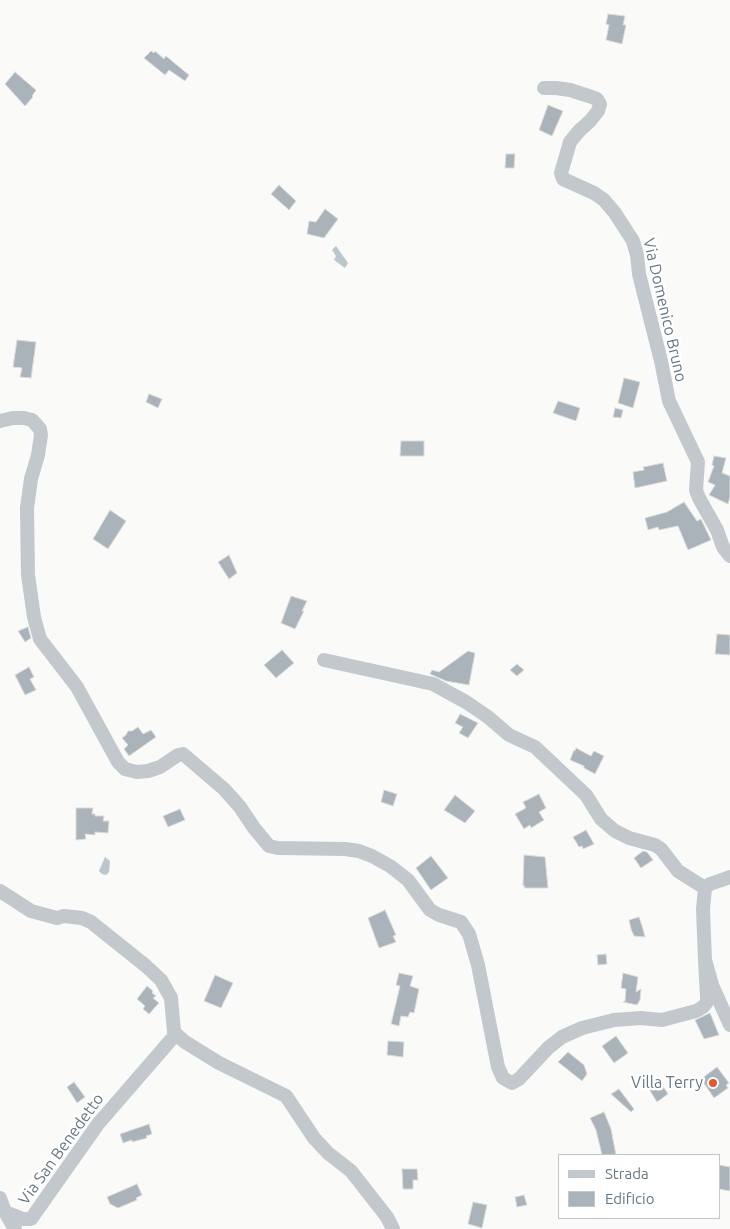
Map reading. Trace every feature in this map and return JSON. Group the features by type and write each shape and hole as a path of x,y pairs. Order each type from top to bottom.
{"street":[{"name":"Via Domenico Bruno","path":"544,88 556,88 589,96 597,99 600,104 598,111 570,142 561,173 563,179 594,193 604,200 633,241 669,401 698,462 696,490 717,530 723,547 730,556"},
{"path":"0,421 24,418 32,420 40,429 38,455 31,479 27,508 28,576 34,617 40,639 77,687 118,762 125,769 137,772 148,771 160,767 178,755 184,754 224,789 269,846 278,848 345,849 359,851 372,856 390,866 408,880 430,910 460,922 469,934 476,957 498,1067 504,1078 512,1083 519,1079 548,1048 562,1037 582,1028 614,1020 641,1018 662,1020 703,1008 707,1002 703,909 705,888 710,884 730,877"},
{"path":"324,660 433,684 466,702 488,716 509,735 535,747 586,794 601,819 615,831 629,838 655,845 661,849 678,871 705,888"},
{"path":"0,891 31,911 57,918 64,916 82,918 91,922 146,966 160,980 172,998 174,1031 176,1034 185,1042 219,1063 286,1096 314,1138 328,1153 351,1171 387,1217 393,1229"},
{"path":"705,960 712,985 730,1025"},
{"name":"Via San Benedetto","path":"6,1212 23,1219 31,1219 98,1124 176,1034"},
{"path":"0,1198 15,1229"}],"shaded area":[{"path":"336,246 348,263 345,268 334,260 336,256 332,250"},
{"path":"105,857 110,861 109,872 106,875 99,871"}],"building":[{"path":"608,14 625,16 623,25 626,25 622,44 606,40 609,25 606,24"},
{"path":"151,51 154,53 155,51 164,59 166,56 189,75 185,81 169,70 165,75 144,58"},
{"path":"15,72 36,90 25,106 5,84"},
{"path":"548,105 563,111 552,136 539,130"},
{"path":"506,154 515,154 514,168 505,168"},
{"path":"279,185 296,201 289,210 271,194"},
{"path":"325,209 338,219 324,238 307,234 309,221 316,222"},
{"path":"17,340 36,342 31,378 20,377 22,368 13,367"},
{"path":"624,378 640,382 633,408 618,403"},
{"path":"149,394 162,399 158,408 146,402"},
{"path":"558,401 580,408 576,421 553,413"},
{"path":"615,408 623,410 621,418 613,417"},
{"path":"401,441 424,441 424,456 400,456"},
{"path":"714,456 726,458 722,473 730,476 728,504 709,495 715,485 708,482 714,466 712,465"},
{"path":"663,463 667,481 635,488 633,472 644,470 643,467"},
{"path":"684,502 697,521 701,519 711,540 688,550 678,526 659,530 658,527 648,530 645,518 667,512"},
{"path":"110,510 126,521 108,549 93,539"},
{"path":"229,555 237,573 229,579 218,562"},
{"path":"291,596 307,601 295,629 281,623"},
{"path":"28,627 31,638 25,642 18,631"},
{"path":"717,634 730,635 730,655 715,654"},
{"path":"282,650 294,663 276,678 264,665"},
{"path":"468,651 475,653 469,685 446,681 430,674 432,670 439,672"},
{"path":"517,664 524,670 517,676 510,670"},
{"path":"29,667 34,677 30,679 36,690 25,695 15,675"},
{"path":"460,714 478,723 468,738 459,733 463,727 455,723"},
{"path":"138,727 143,734 151,730 156,737 129,756 124,749 128,745 122,738 128,731"},
{"path":"576,748 591,756 594,751 604,756 595,774 584,768 584,766 570,760"},
{"path":"384,790 397,794 393,806 381,802"},
{"path":"539,794 546,808 539,812 544,820 531,828 530,825 524,829 515,814 526,808 523,802"},
{"path":"455,795 475,811 465,823 444,810"},
{"path":"76,808 93,808 92,814 104,816 103,821 109,821 108,833 95,832 95,835 85,834 86,839 76,840"},
{"path":"180,809 185,820 168,827 163,816"},
{"path":"586,830 594,844 583,849 582,846 579,847 573,837"},
{"path":"643,851 647,852 653,860 641,868 634,858"},
{"path":"524,855 545,857 548,888 524,888"},
{"path":"431,856 448,878 431,890 416,868"},
{"path":"385,910 396,935 393,936 396,942 379,948 368,918"},
{"path":"639,917 645,937 634,936 631,929 629,920"},
{"path":"606,954 607,964 598,965 597,955"},
{"path":"399,973 413,976 410,986 419,989 414,1013 410,1012 408,1017 401,1016 399,1026 391,1024 400,986 396,985"},
{"path":"623,973 638,977 636,992 641,989 640,1000 637,1005 623,1002 625,1001 626,989 621,988"},
{"path":"215,975 233,983 221,1008 204,1001"},
{"path":"147,986 156,996 153,998 159,1003 149,1014 143,1009 145,1006 137,999"},
{"path":"710,1013 719,1035 704,1039 695,1020"},
{"path":"616,1036 628,1053 614,1063 602,1046"},
{"path":"388,1041 404,1042 403,1057 387,1055"},
{"path":"568,1052 584,1065 587,1074 582,1081 558,1062"},
{"name":"Villa Terry","path":"717,1067 729,1083 726,1085 728,1088 714,1098 701,1079"},
{"path":"658,1079 668,1094 657,1102 647,1086"},
{"path":"74,1082 85,1097 77,1103 67,1087"},
{"path":"619,1089 634,1109 631,1112 611,1094"},
{"path":"604,1112 611,1129 616,1154 602,1154 596,1130 590,1118"},
{"path":"149,1124 152,1134 146,1136 147,1138 123,1143 120,1134"},
{"path":"720,1165 730,1167 730,1191 720,1189"},
{"path":"402,1169 417,1169 418,1180 413,1180 413,1189 403,1189"},
{"path":"137,1184 142,1195 136,1198 137,1200 118,1208 110,1204 107,1197"},
{"path":"524,1195 527,1205 517,1207 515,1197"},
{"path":"473,1202 487,1205 482,1228 468,1224"}],"place":[{"name":"Villa Terry","path":"713,1083"}]}
